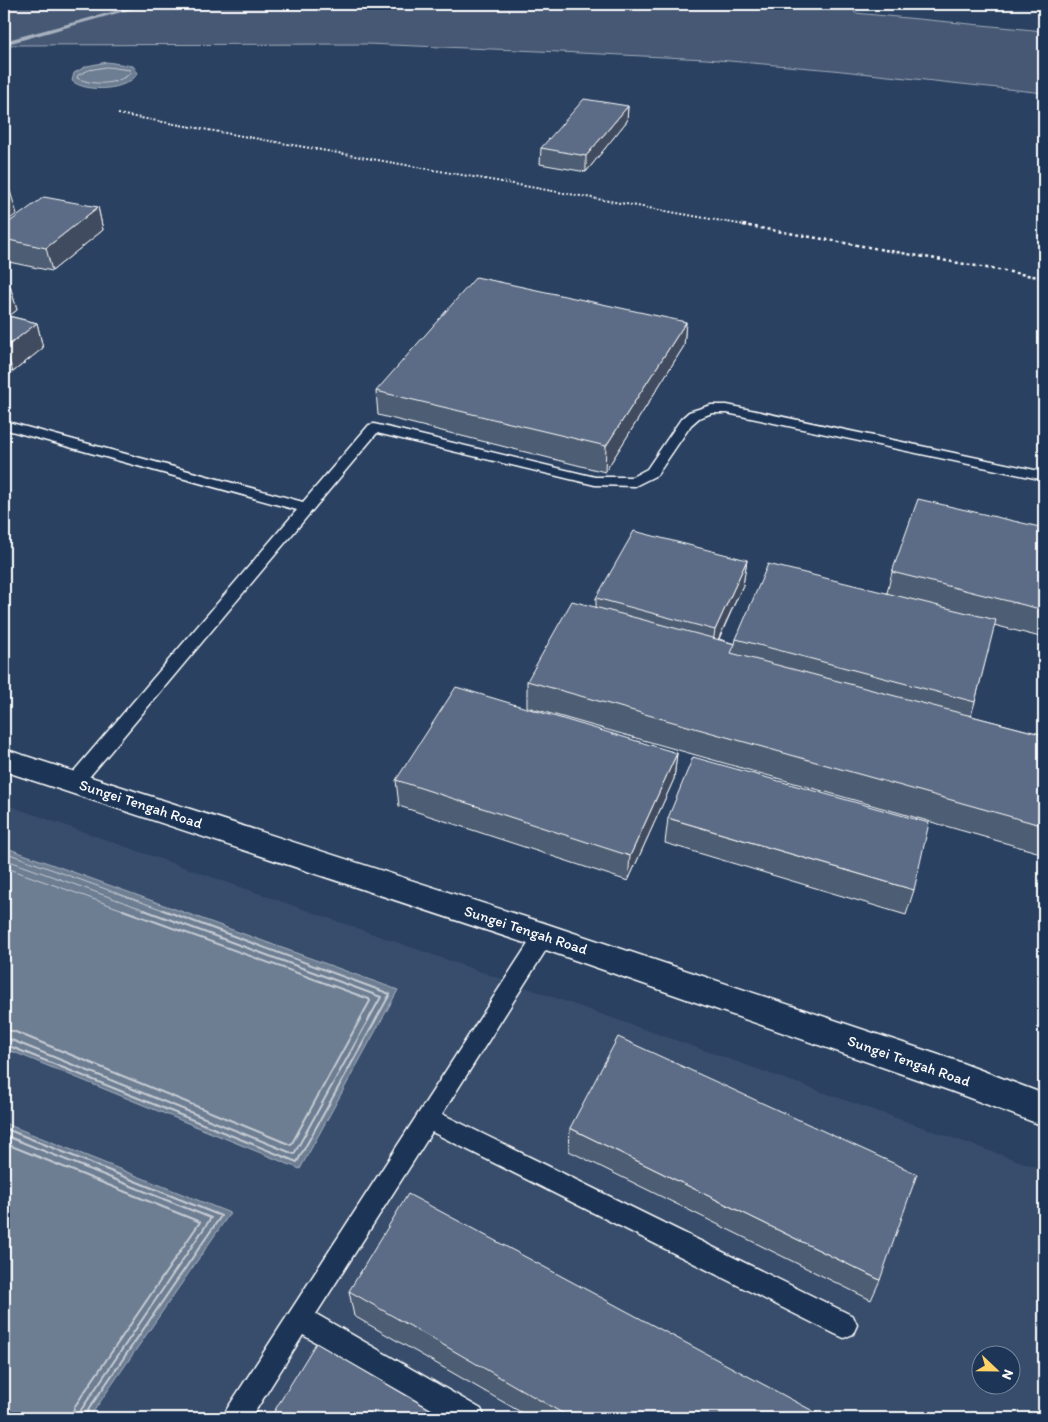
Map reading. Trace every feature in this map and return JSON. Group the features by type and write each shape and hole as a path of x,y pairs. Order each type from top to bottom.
{"street":[{"name":"Sungei Tengah Road","path":"4,760 544,936 945,1073 1044,1110"}],"lane":[{"path":"74,782 374,428 596,480 635,482 652,472 686,422 694,415 711,409 744,412 1044,476"},
{"path":"4,425 307,508"},
{"path":"236,1418 544,936"},
{"path":"427,1118 844,1325"},
{"path":"300,1319 472,1418"}],"path":[{"path":"118,114 1044,278"}],"shaded area":[{"path":"4,4 852,5 855,13 1044,31 1044,93 833,70 706,59 517,50 366,44 4,45"},
{"path":"4,804 1044,1170 1044,1418 4,1418"}],"water":[{"path":"107,62 133,66 138,73 133,79 116,87 87,87 72,81 74,73 87,66"},
{"path":"4,847 398,990 300,1169 4,1048"},
{"path":"4,1123 230,1213 89,1418 4,1418"}],"building":[{"path":"584,99 628,106 586,156 541,148"},
{"path":"4,189 10,191 4,195"},
{"path":"44,197 98,207 46,248 4,239 4,226"},
{"path":"476,277 686,322 606,446 376,391"},
{"path":"4,285 10,286 4,291"},
{"path":"4,315 37,323 4,348"},
{"path":"918,499 1044,528 1044,610 892,572"},
{"path":"634,531 747,560 715,630 596,598"},
{"path":"768,564 996,620 975,702 736,639"},
{"path":"572,601 735,644 731,653 1044,735 1044,826 527,681"},
{"path":"456,687 677,753 630,856 396,780"},
{"path":"693,757 929,823 914,890 668,818"},
{"path":"618,1037 917,1174 880,1280 570,1128"},
{"path":"408,1194 826,1418 571,1418 349,1291"},
{"path":"316,1343 445,1418 270,1418"}],"waterway":[{"path":"4,43 147,4"}]}
